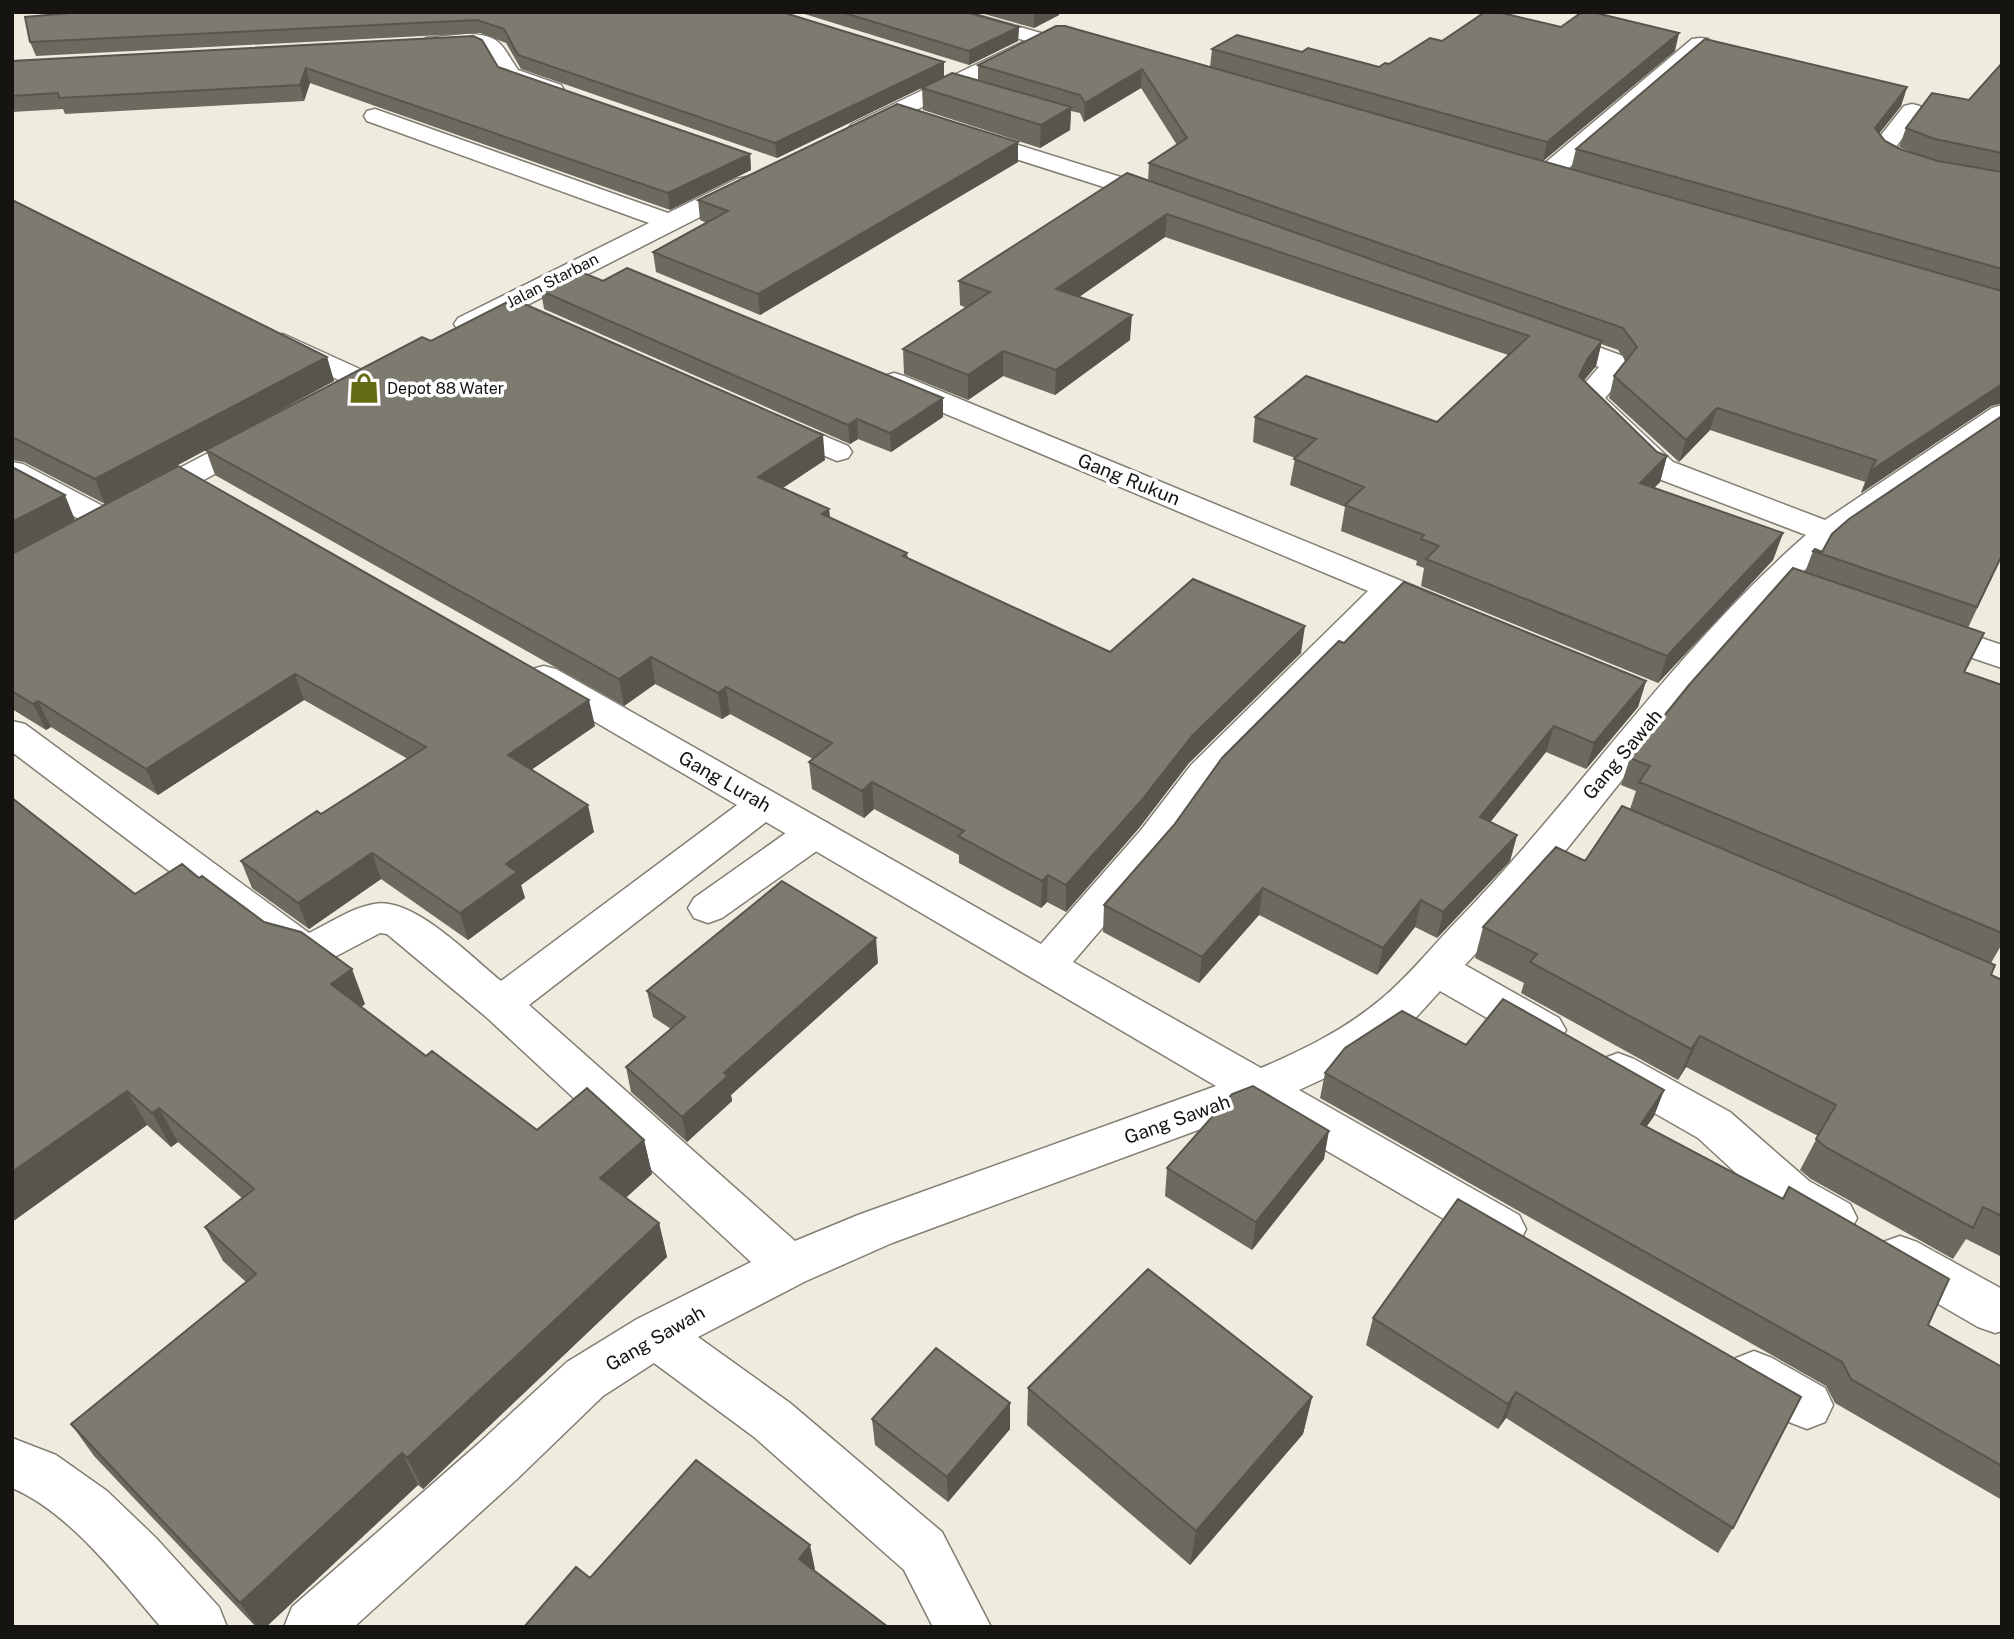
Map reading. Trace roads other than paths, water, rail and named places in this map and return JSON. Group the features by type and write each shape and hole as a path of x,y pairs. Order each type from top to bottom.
{"street":[{"path":"836,140 1053,36 974,20"},
{"path":"1548,173 1704,40"},
{"path":"414,44 469,41 485,43 496,49 510,75 571,96"},
{"path":"1912,111 1882,149 1886,155 1912,164 2002,184"},
{"path":"895,112 1191,207"},
{"path":"375,116 669,222"},
{"path":"1521,165 1574,180"},
{"name":"Jalan Starban","path":"446,336 504,304 765,174"},
{"path":"593,259 632,275"},
{"path":"504,304 541,321"},
{"path":"1527,329 1612,362 1614,370 1594,390 1590,399 1662,469 1828,532"},
{"path":"265,333 352,387 387,368"},
{"name":"Gang Rukun","path":"864,370 1465,619"},
{"path":"751,414 837,452"},
{"name":"Gang Sawah","path":"312,1627 585,1379 656,1335 789,1266 875,1229 1259,1089 1334,1055 1396,1011 1516,884 1579,805 1652,697 1795,584 1828,532 2002,414"},
{"path":"12,471 93,526 282,425"},
{"path":"189,476 225,496"},
{"path":"1046,966 1155,840 1205,774 1390,588"},
{"path":"1902,622 2002,657"},
{"name":"Gang Lurah","path":"510,658 1533,1247"},
{"path":"12,733 295,944 312,950 320,948 373,919 383,917 401,923 499,1004 789,1266"},
{"path":"499,1004 764,804"},
{"path":"1579,805 1617,822"},
{"path":"708,908 814,833"},
{"path":"1436,969 1714,1125 1792,1195 1995,1311"},
{"path":"656,1335 772,1420 923,1551 963,1627"},
{"path":"1712,1350 1807,1405"},
{"path":"12,1463 30,1468 81,1500 199,1627"}],"place":[{"name":"Depot 88 Water","path":"364,388"}]}
